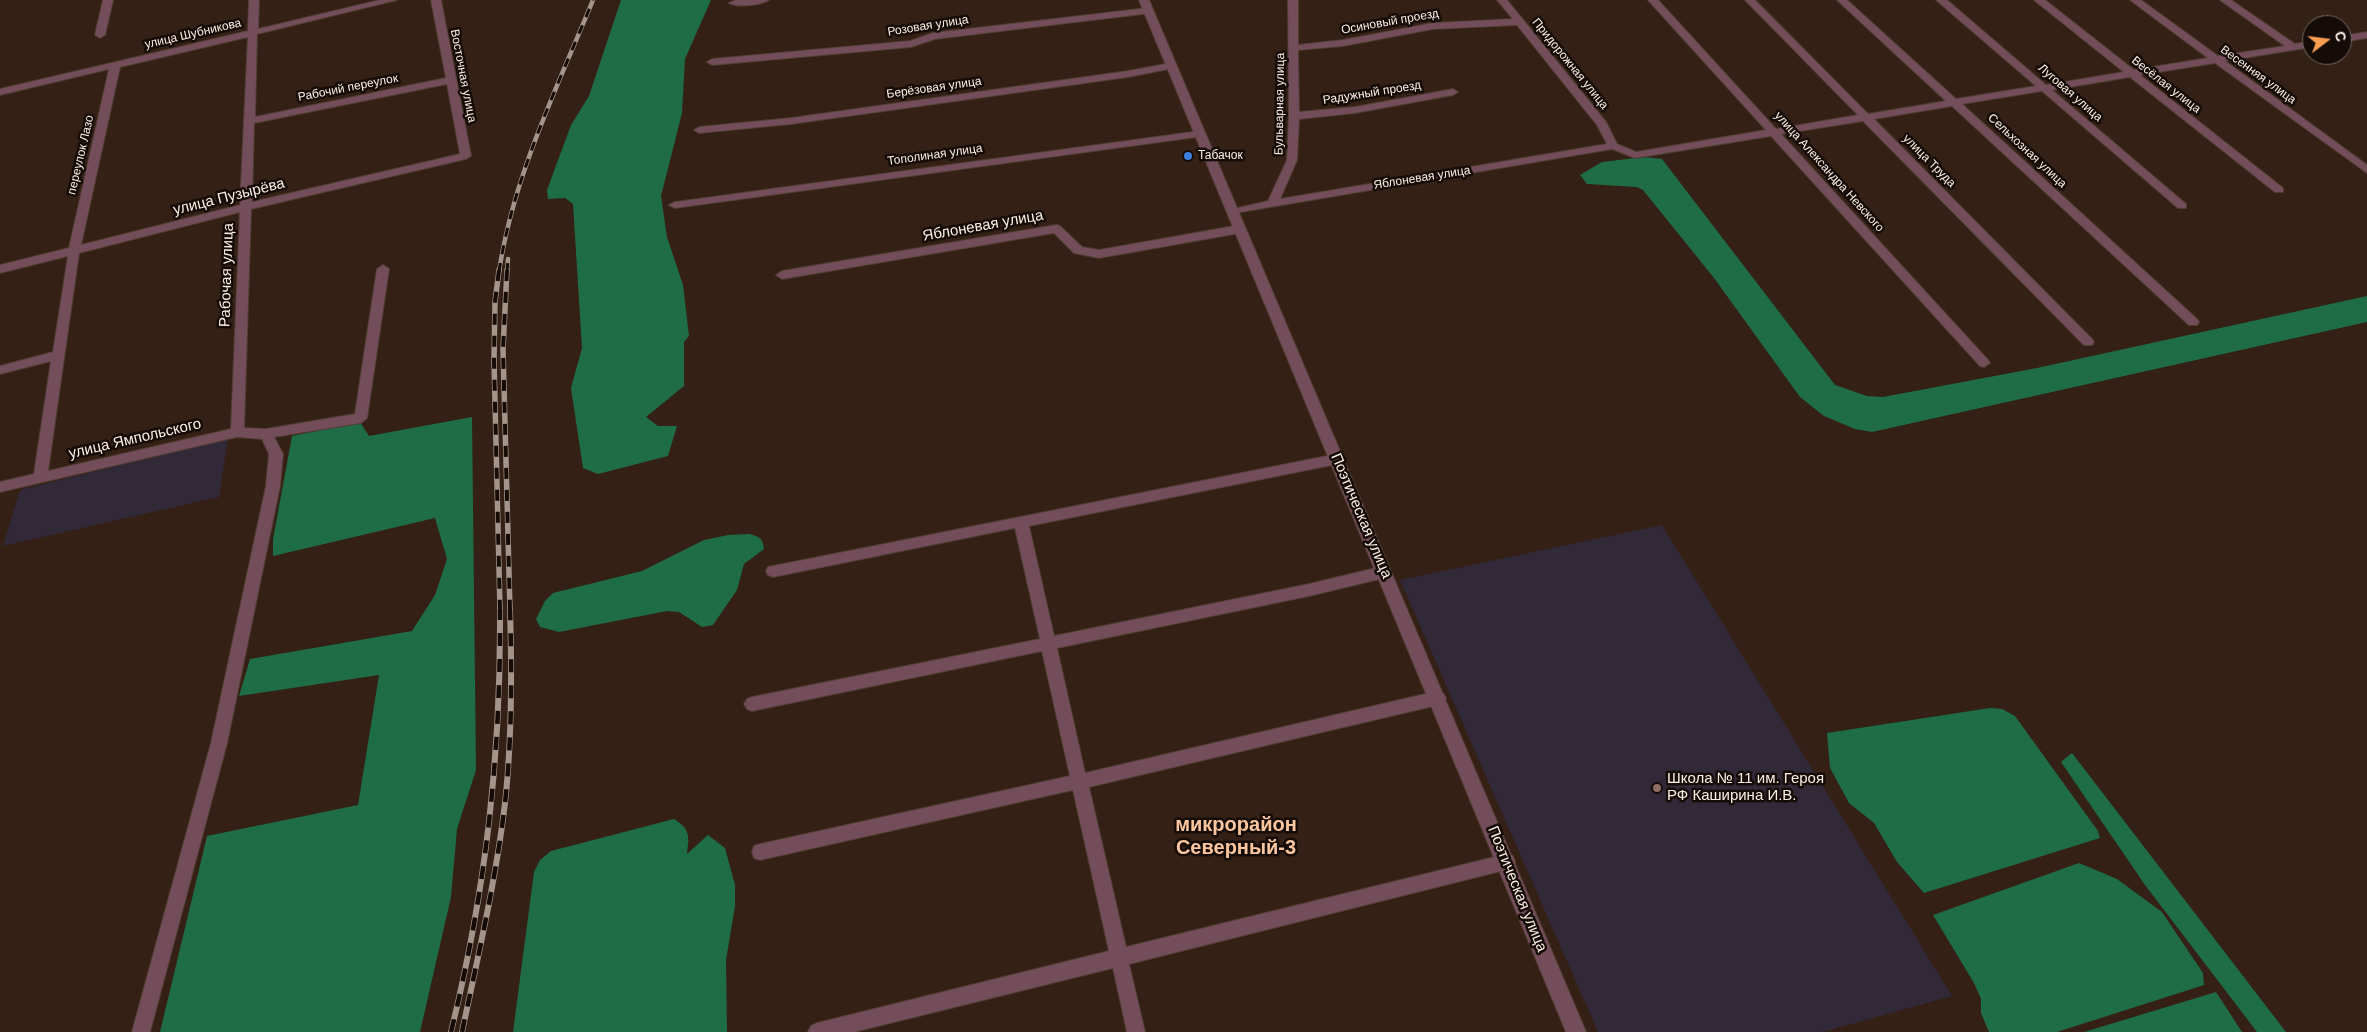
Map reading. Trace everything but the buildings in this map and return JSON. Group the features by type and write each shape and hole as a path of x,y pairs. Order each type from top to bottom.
{"street":[{"path":"100,35 108,0"},
{"name":"Рабочая улица","path":"237,432 254,0"},
{"name":"улица Шубникова","path":"0,92 392,0"},
{"name":"Восточная улица","path":"436,0 466,156"},
{"path":"734,3 764,0"},
{"name":"Бульварная улица","path":"1272,204 1292,160 1294,116 1293,0"},
{"name":"Придорожная улица","path":"1502,0 1602,124 1613,146"},
{"name":"улица Александра Невского","path":"1653,0 1984,363"},
{"name":"улица Труда","path":"1750,0 2088,342"},
{"name":"Сельхозная улица","path":"1842,0 2193,322"},
{"name":"Луговая улица","path":"1941,0 2182,206"},
{"name":"Весёлая улица","path":"2039,0 2279,190"},
{"name":"Весенняя улица","path":"2135,0 2367,170"},
{"path":"2225,0 2293,47"},
{"name":"Розовая улица","path":"712,62 911,44 933,36 1146,5"},
{"name":"Поэтическая улица","path":"1146,5 1438,698 1576,1032"},
{"name":"Осиновый проезд","path":"1293,48 1343,44 1433,26 1520,22"},
{"path":"2352,37 2367,35"},
{"path":"1613,146 1635,155 2302,46"},
{"name":"переулок Лазо","path":"74,251 115,65"},
{"name":"Берёзовая улица","path":"699,130 800,120 1128,74 1171,66"},
{"name":"Рабочий переулок","path":"249,121 452,80"},
{"name":"Радужный проезд","path":"1294,116 1356,110 1453,92"},
{"name":"Тополиная улица","path":"675,205 1200,134"},
{"name":"Яблоневая улица","path":"1232,212 1613,146"},
{"name":"улица Пузырёва","path":"0,269 246,207 466,156"},
{"name":"Яблоневая улица","path":"782,275 1056,229 1078,250 1099,254 1240,229"},
{"name":"улица Ямпольского","path":"40,478 74,251"},
{"path":"141,1032 219,743 269,505 276,454 266,434 362,418 383,268"},
{"path":"0,370 58,355"},
{"name":"улица Ямпольского","path":"0,487 237,432 266,434"},
{"path":"773,571 1337,459"},
{"path":"1021,523 1136,1032"},
{"path":"752,704 1047,642 1309,590 1384,572"},
{"path":"760,852 1078,782 1438,698"},
{"path":"817,1032 1506,862"}],"shaded area":[{"path":"228,438 219,497 3,546 20,490"},
{"name":"Школа № 11 им. Героя РФ Каширина И.В.","path":"1662,525 1952,996 1823,1032 1598,1032 1400,580"}],"green space":[{"path":"621,0 711,0 685,59 682,113 661,196 667,237 683,285 689,336 684,342 684,386 646,417 658,426 677,426 668,456 598,474 583,468 571,388 582,348 573,204 565,198 548,199 547,190 571,125 589,96"},
{"path":"1644,157 1662,159 1835,385 1867,396 1883,397 2037,368 2367,296 2367,322 1872,432 1855,429 1824,416 1800,397 1714,278 1643,190 1637,187 1587,184 1580,175 1602,162"},
{"path":"472,417 476,770 457,829 451,897 420,1032 160,1032 207,836 358,805 379,675 239,696 250,659 412,631 435,595 447,559 435,518 273,556 273,539 292,436 360,422 369,436"},
{"path":"749,534 760,538 764,549 744,564 737,590 713,625 702,627 679,612 667,611 559,632 540,627 536,619 545,601 553,593 642,571 704,540 728,535"},
{"path":"1990,708 2002,709 2015,716 2098,831 2100,838 1924,893 1897,862 1874,823 1849,803 1830,768 1827,733"},
{"path":"2072,753 2286,1032 2257,1032 2145,885 2061,762"},
{"path":"674,819 680,823 688,834 687,854 708,835 725,848 735,885 735,906 726,960 727,1032 513,1032 534,872 540,860 551,851"},
{"path":"2079,863 2117,879 2162,912 2203,973 2204,985 2057,1032 1989,1032 1981,1013 1981,999 1974,983 1933,915"},
{"path":"2216,992 2242,1032 2084,1032"}],"railway":[{"path":"499,272 506,237 525,167 593,0"},
{"path":"507,272 508,259"},
{"path":"499,270 495,302 494,360 500,610"},
{"path":"507,270 503,349 510,610"},
{"path":"462,1032 492,889 505,803 511,706 510,609"},
{"path":"451,1032 474,926 489,822 498,717 500,610"}],"place":[{"name":"Табачок","path":"1188,156"},
{"name":"Школа № 11 им. Героя РФ Каширина И.В.","path":"1657,788"}],"district":[{"name":"микрорайон Северный-3","path":"1236,836"}]}
